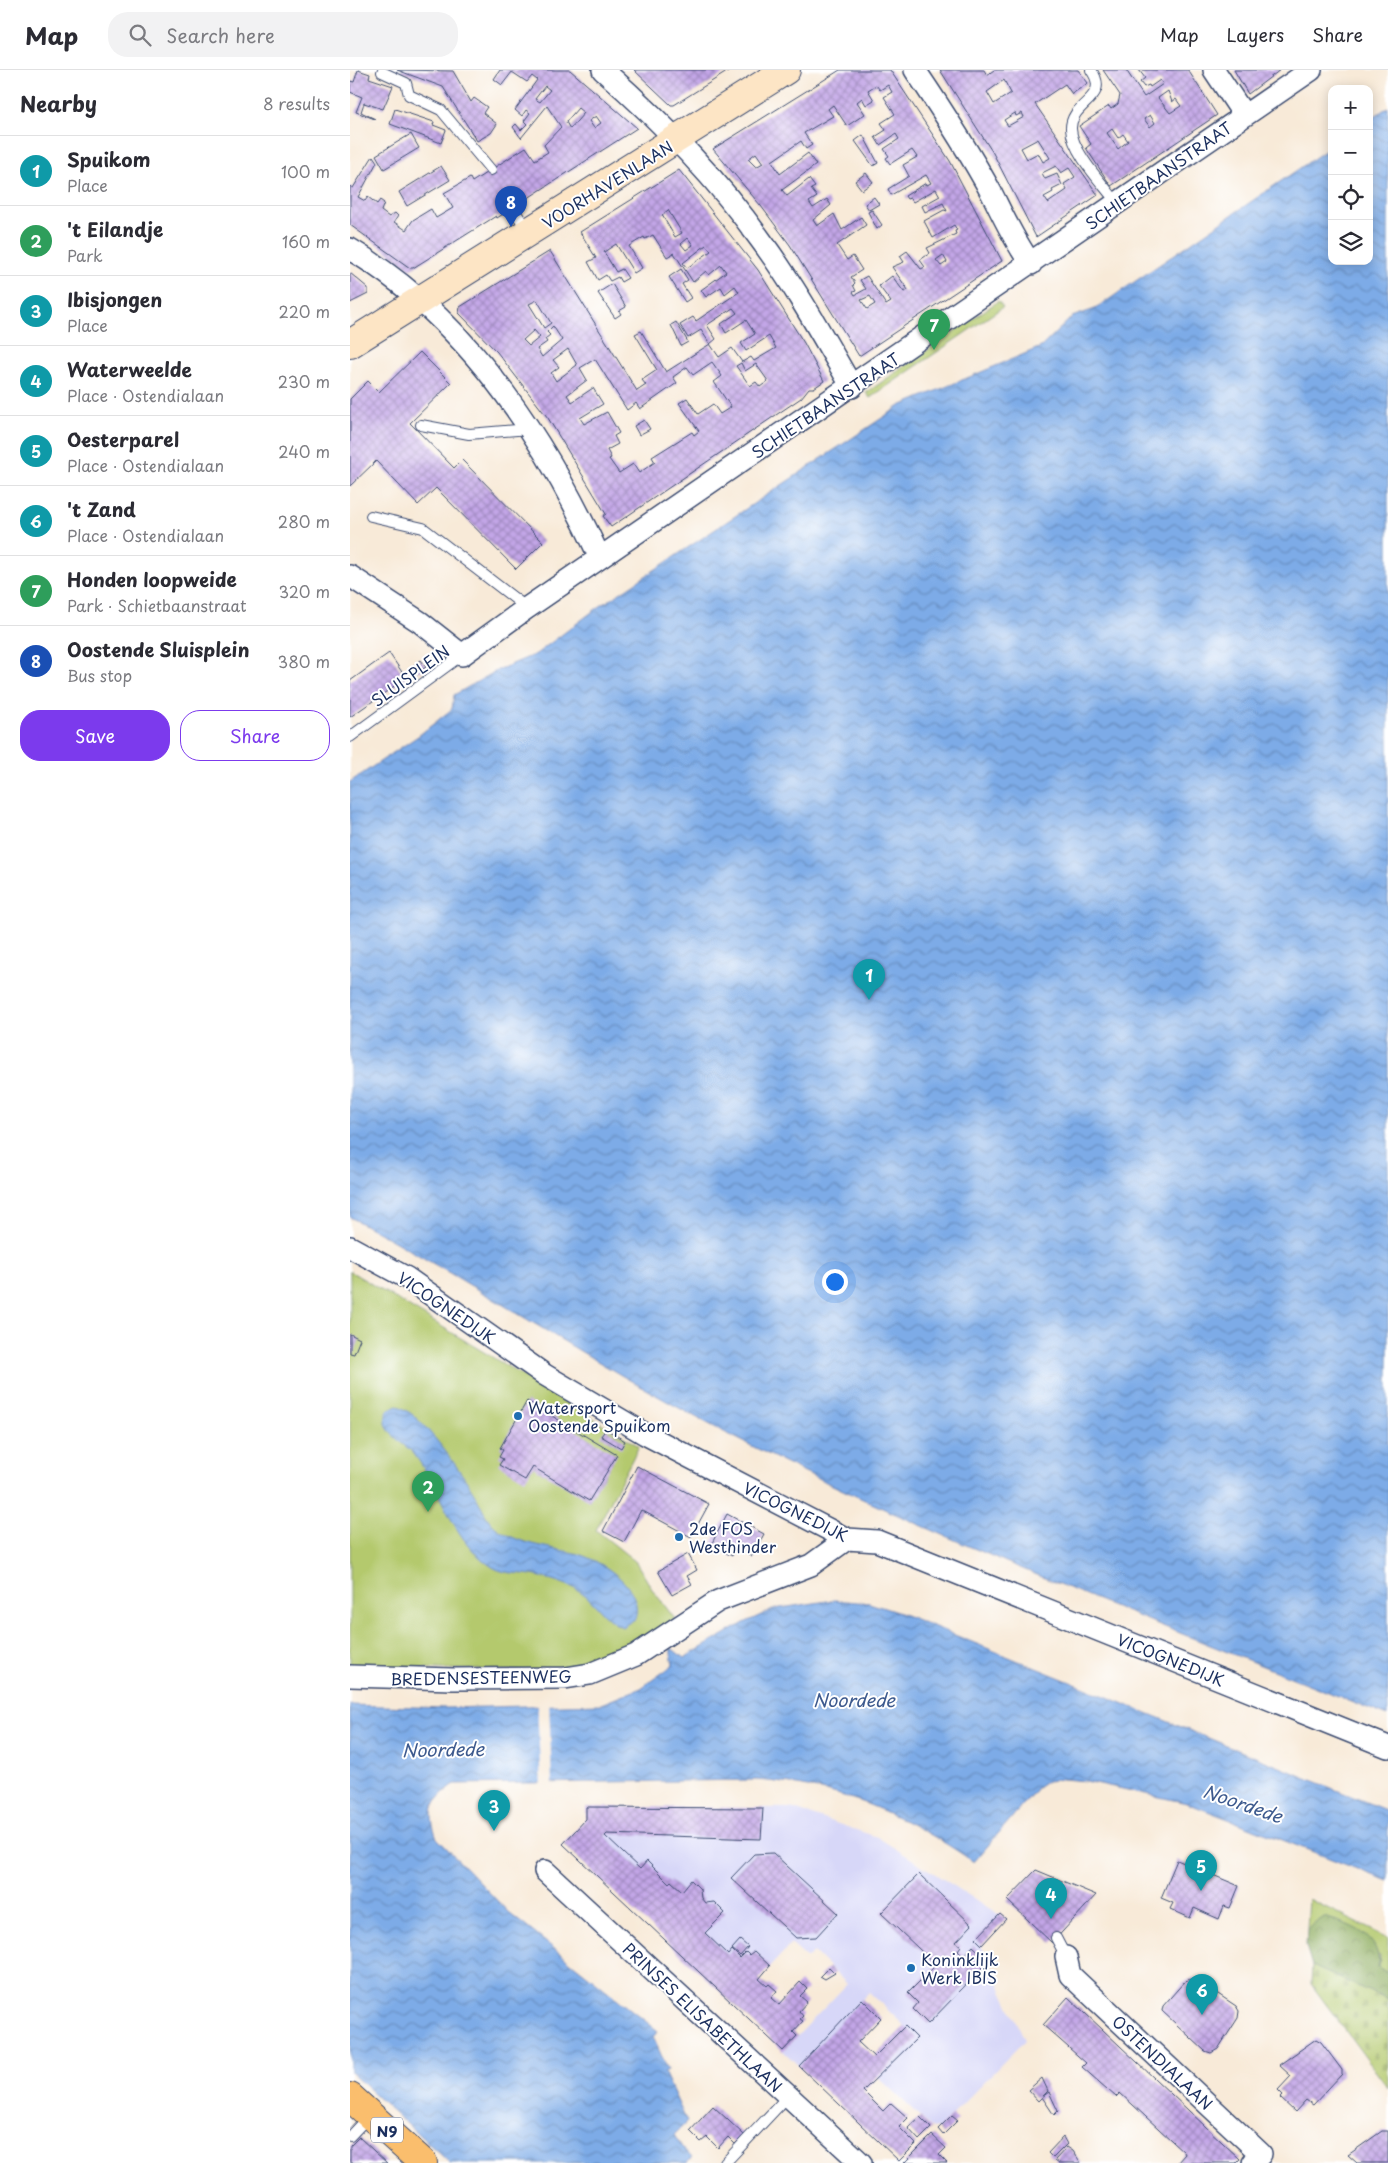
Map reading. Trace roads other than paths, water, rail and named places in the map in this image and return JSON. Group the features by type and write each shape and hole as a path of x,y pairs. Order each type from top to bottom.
{"main road":[{"name":"N9","path":"360,2106 423,2163"}],"street":[{"path":"603,70 677,140 760,238 798,295 852,387"},
{"name":"VOORHAVENLAAN","path":"350,344 786,70"},
{"path":"915,70 948,119 991,193 1016,243 1031,264"},
{"path":"1214,70 1244,115"},
{"name":"SCHIETBAANSTRAAT","path":"462,655 527,608 852,387 1311,70"},
{"path":"350,249 421,300 501,388 529,429 574,503 600,558"},
{"path":"350,576 420,622 462,655"},
{"name":"VICOGNEDIJK","path":"350,1247 408,1278 544,1375 636,1429 847,1538 877,1540 1388,1747"},
{"name":"BREDENSESTEENWEG","path":"350,1676 453,1679 565,1678 590,1674 636,1655 718,1601 811,1565 847,1538"},
{"name":"PRINSES ELISABETHLAAN","path":"545,1871 861,2163"},
{"name":"OSTENDIALAAN","path":"1066,1957 1070,1975 1261,2160"}],"lane":[{"path":"1091,70 1097,78 1097,86 1094,95 1072,118 1073,143 1117,203"},
{"path":"382,72 406,83 409,96 441,110 491,170"},
{"path":"513,208 529,233"},
{"path":"421,425 469,434 529,429"},
{"path":"371,516 422,528 527,608"},
{"name":"SLUISPLEIN","path":"350,737 462,655"},
{"path":"1056,1938 1066,1957"},
{"path":"725,2163 788,2096"},
{"path":"350,2136 360,2106"}],"water":[{"path":"1388,107 1388,1716 968,1546 803,1471 675,1406 443,1269 350,1217 350,782 418,736 452,709 454,695 498,670 536,654 596,609 900,406 1041,347 1072,317 1095,309 1328,149 1328,265 1373,265 1373,117"},
{"path":"397,1406 406,1410 428,1430 468,1484 494,1526 518,1540 578,1554 610,1570 628,1587 634,1597 635,1619 622,1627 608,1618 586,1595 579,1591 547,1578 498,1570 475,1553 455,1527 432,1482 414,1454 388,1429 386,1418 388,1410"},
{"name":"Noordede","path":"834,1600 869,1603 903,1614 1388,1811 1388,1881 1187,1803 1086,1781 1063,1779 1047,1781 1037,1788 974,1862 923,1830 871,1806 844,1796 787,1783 756,1780 455,1784 441,1795 433,1807 432,1820 437,1838 509,1913 658,2031 653,2037 668,2070 664,2072 687,2122 674,2135 692,2158 687,2163 450,2163 350,2072 350,1705 446,1708 601,1704 641,1688 673,1665 670,1647 684,1658 744,1623 774,1609"}],"place":[{"name":"Oostende Sluisplein","path":"511,227"},
{"name":"Honden loopweide","path":"934,350"},
{"name":"Spuikom","path":"869,1000"},
{"name":"Watersport Oostende Spuikom","path":"518,1416"},
{"name":"'t Eilandje","path":"428,1512"},
{"name":"2de FOS Westhinder","path":"679,1537"},
{"name":"Ibisjongen","path":"494,1831"},
{"name":"Oesterparel","path":"1201,1891"},
{"name":"Waterweelde","path":"1051,1919"},
{"name":"Koninklijk Werk IBIS","path":"911,1968"},
{"name":"'t Zand","path":"1202,2015"}]}
